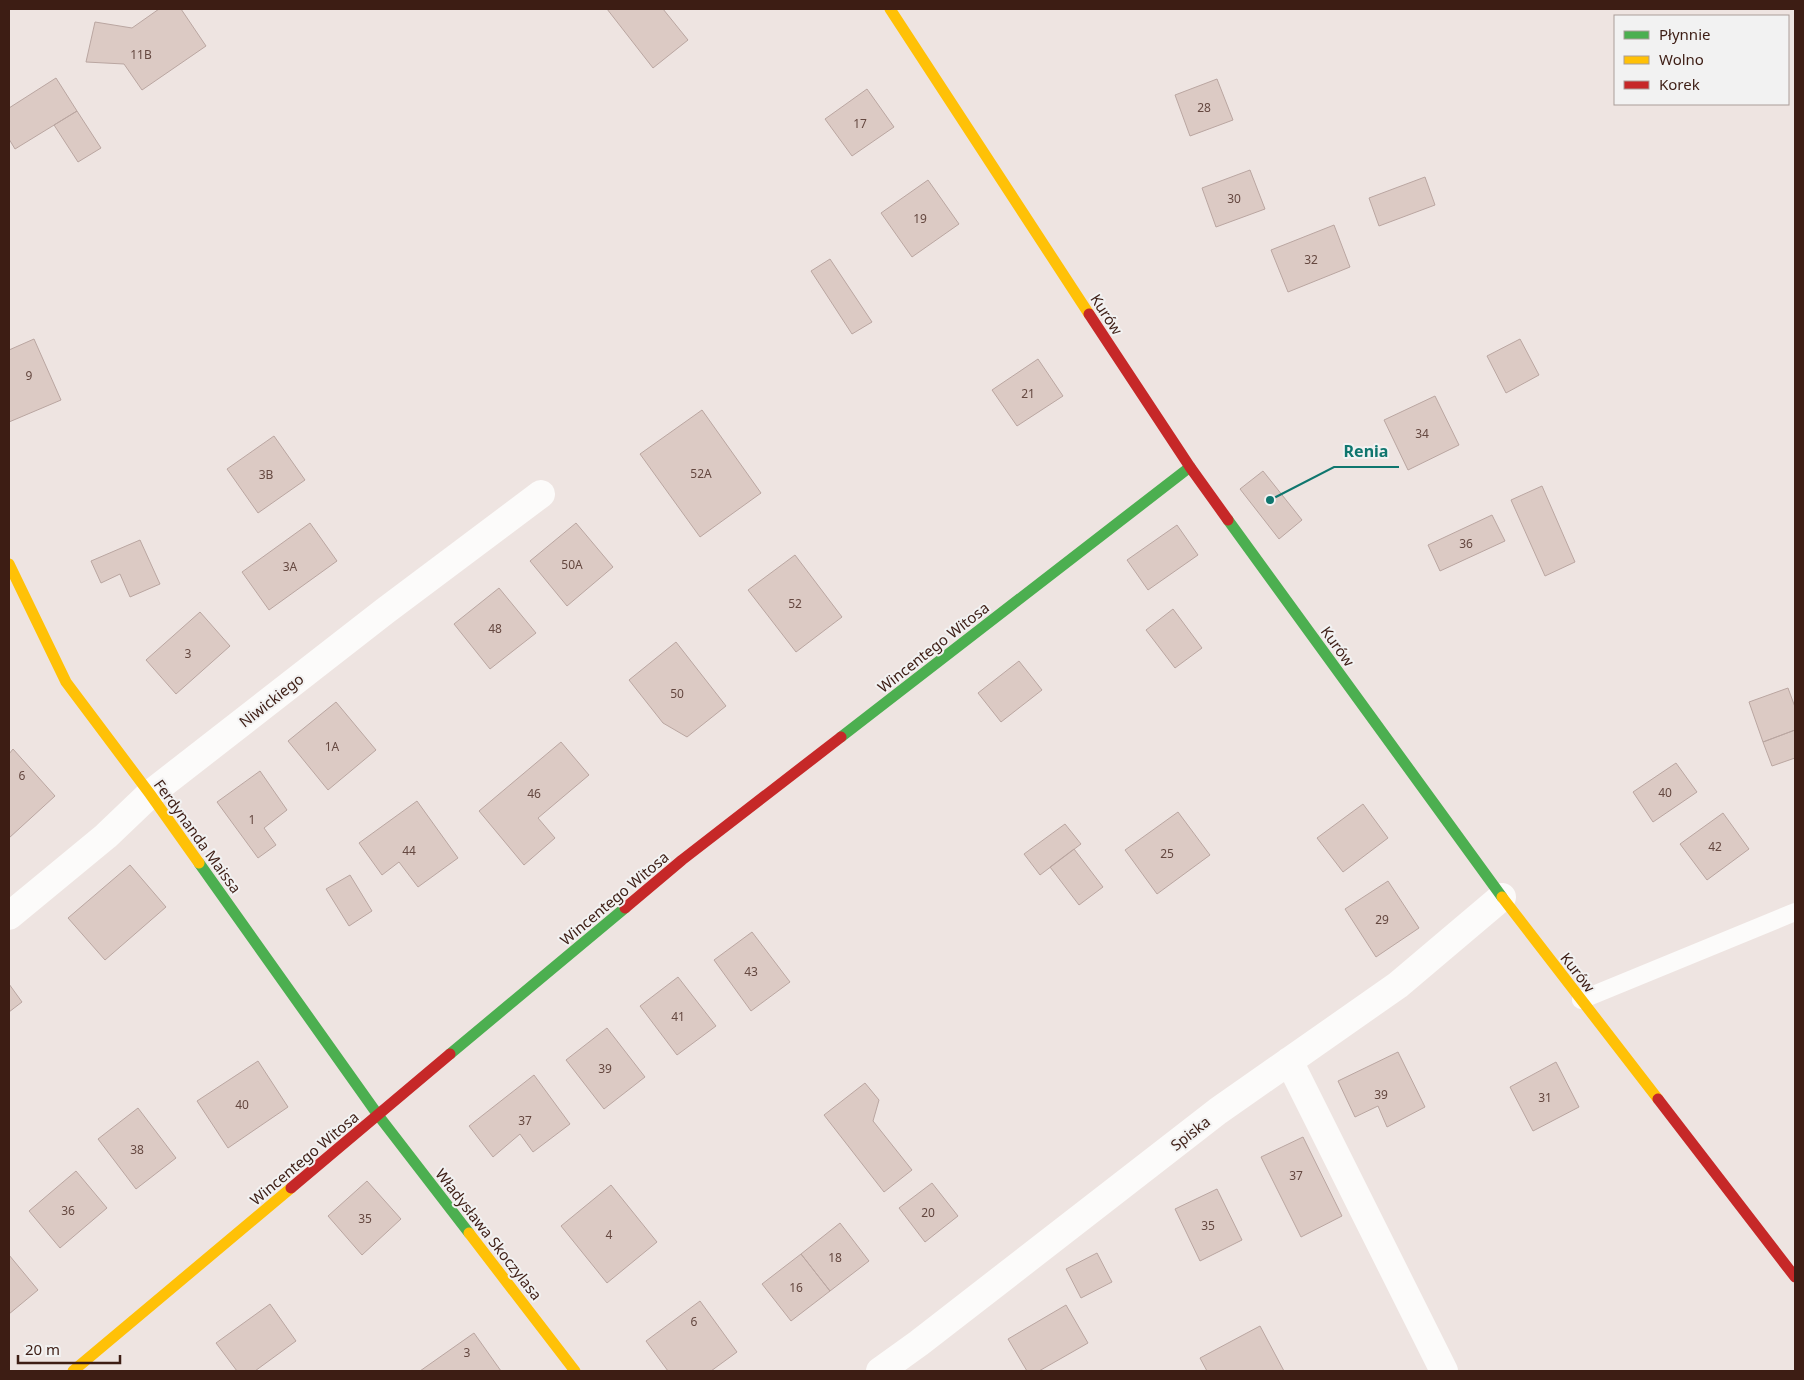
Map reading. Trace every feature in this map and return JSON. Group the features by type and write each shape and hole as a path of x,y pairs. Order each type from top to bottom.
{"street":[{"name":"Kurów","path":"890,9 1190,467 1502,897 1795,1277"},
{"name":"Wincentego Witosa","path":"73,1371 682,860 1190,467"},
{"name":"Niwickiego","path":"9,916 106,836 150,794 386,611 541,494"},
{"name":"Ferdynanda Maissa","path":"9,564 66,682 150,794 378,1115"},
{"name":"Spiska","path":"880,1371 927,1337 1218,1111 1398,984 1502,897"},
{"path":"1289,1061 1444,1371"},
{"name":"Władysława Skoczylasa","path":"378,1115 575,1371"}],"lane":[{"path":"1581,1000 1795,912"}],"building":[{"path":"159,9 181,9 206,46 142,90 124,64 86,62 95,22 132,28"},
{"path":"607,9 663,9 688,40 653,68"},
{"path":"56,78 77,111 15,149 9,139 9,108"},
{"path":"1217,79 1233,120 1190,136 1175,95"},
{"path":"867,89 894,127 852,156 825,119"},
{"path":"77,111 101,148 78,162 54,125"},
{"path":"1250,170 1265,209 1216,227 1202,188"},
{"path":"1425,177 1435,205 1379,226 1369,198"},
{"path":"928,180 959,224 912,257 881,213"},
{"path":"1334,225 1350,267 1288,292 1271,250"},
{"path":"830,259 872,322 852,334 811,271"},
{"path":"34,339 61,400 9,422 9,350"},
{"path":"1520,339 1539,375 1506,393 1487,356"},
{"path":"1038,359 1063,396 1017,426 992,390"},
{"path":"1435,396 1459,445 1408,470 1384,420"},
{"path":"702,410 761,493 700,537 640,454"},
{"path":"274,436 305,480 258,513 227,469"},
{"path":"1263,471 1302,520 1279,539 1240,489"},
{"path":"1542,486 1575,562 1545,576 1511,500"},
{"path":"1492,515 1505,541 1440,571 1428,545"},
{"path":"310,523 337,561 269,610 242,572"},
{"path":"576,523 613,567 567,606 530,561"},
{"path":"1177,525 1198,555 1148,590 1127,560"},
{"path":"140,540 160,584 130,597 120,574 101,583 91,561"},
{"path":"795,555 842,617 796,652 748,590"},
{"path":"499,588 536,633 490,669 454,624"},
{"path":"1173,609 1202,648 1175,668 1146,630"},
{"path":"200,612 230,646 176,694 146,660"},
{"path":"676,642 726,706 687,737 663,723 629,680"},
{"path":"1019,661 1042,690 1001,722 978,693"},
{"path":"1788,688 1795,707 1795,730 1763,742 1749,702"},
{"path":"336,702 376,750 328,790 288,741"},
{"path":"1795,730 1795,758 1772,766 1763,742"},
{"path":"561,742 589,775 538,818 555,838 524,865 479,811"},
{"path":"13,749 55,796 9,838 9,754"},
{"path":"1676,763 1697,792 1653,822 1633,792"},
{"path":"260,771 287,810 264,828 276,845 258,858 217,802"},
{"path":"417,801 458,858 418,887 399,862 382,875 359,843"},
{"path":"1363,804 1388,838 1343,872 1317,838"},
{"path":"1178,812 1210,855 1157,894 1125,850"},
{"path":"1723,813 1749,849 1707,880 1680,844"},
{"path":"1065,824 1081,844 1040,875 1024,854"},
{"path":"1074,849 1103,887 1079,905 1050,867"},
{"path":"130,865 166,907 105,960 68,918"},
{"path":"350,875 372,911 349,926 326,889"},
{"path":"1388,881 1419,928 1376,957 1345,909"},
{"path":"752,932 790,982 751,1011 714,960"},
{"path":"678,977 716,1026 677,1055 640,1006"},
{"path":"9,984 22,1002 9,1012"},
{"path":"607,1028 645,1077 604,1109 566,1060"},
{"path":"1398,1052 1425,1107 1387,1127 1378,1106 1355,1117 1338,1081"},
{"path":"258,1061 288,1107 228,1148 197,1101"},
{"path":"1556,1062 1579,1107 1533,1131 1510,1087"},
{"path":"534,1075 570,1124 533,1152 520,1134 493,1157 469,1126"},
{"path":"865,1083 879,1100 873,1121 912,1170 884,1192 824,1115"},
{"path":"138,1108 176,1158 136,1189 98,1139"},
{"path":"1303,1137 1342,1216 1301,1237 1261,1157"},
{"path":"76,1171 107,1208 60,1248 29,1211"},
{"path":"367,1181 401,1219 362,1255 328,1216"},
{"path":"932,1183 958,1216 925,1242 899,1208"},
{"path":"611,1185 657,1242 607,1283 561,1226"},
{"path":"1217,1189 1242,1240 1200,1261 1175,1209"},
{"path":"840,1223 869,1261 830,1291 801,1254"},
{"path":"1097,1253 1112,1282 1081,1298 1066,1269"},
{"path":"801,1254 830,1291 791,1321 762,1284"},
{"path":"9,1255 38,1290 9,1314"},
{"path":"700,1301 737,1352 711,1371 668,1371 646,1341"},
{"path":"270,1304 296,1341 255,1371 237,1371 216,1343"},
{"path":"1066,1305 1088,1343 1039,1371 1027,1371 1008,1339"},
{"path":"1260,1326 1284,1371 1207,1371 1200,1358"},
{"path":"474,1333 501,1371 420,1371"}],"traffic: fast":[{"path":"841,737 1190,467"},
{"path":"1228,520 1502,897"},
{"path":"199,863 378,1115 469,1233"},
{"path":"450,1054 625,908"}],"traffic: slow":[{"path":"890,9 1089,314"},
{"path":"9,564 66,682 199,863"},
{"path":"1502,897 1658,1099"},
{"path":"73,1371 291,1188"},
{"path":"469,1233 575,1371"}],"traffic: jam":[{"path":"1089,314 1190,467 1228,520"},
{"path":"625,908 682,860 841,737"},
{"path":"291,1188 450,1054"},
{"path":"1658,1099 1795,1277"}],"place":[{"name":"Renia","path":"1270,500"}]}
